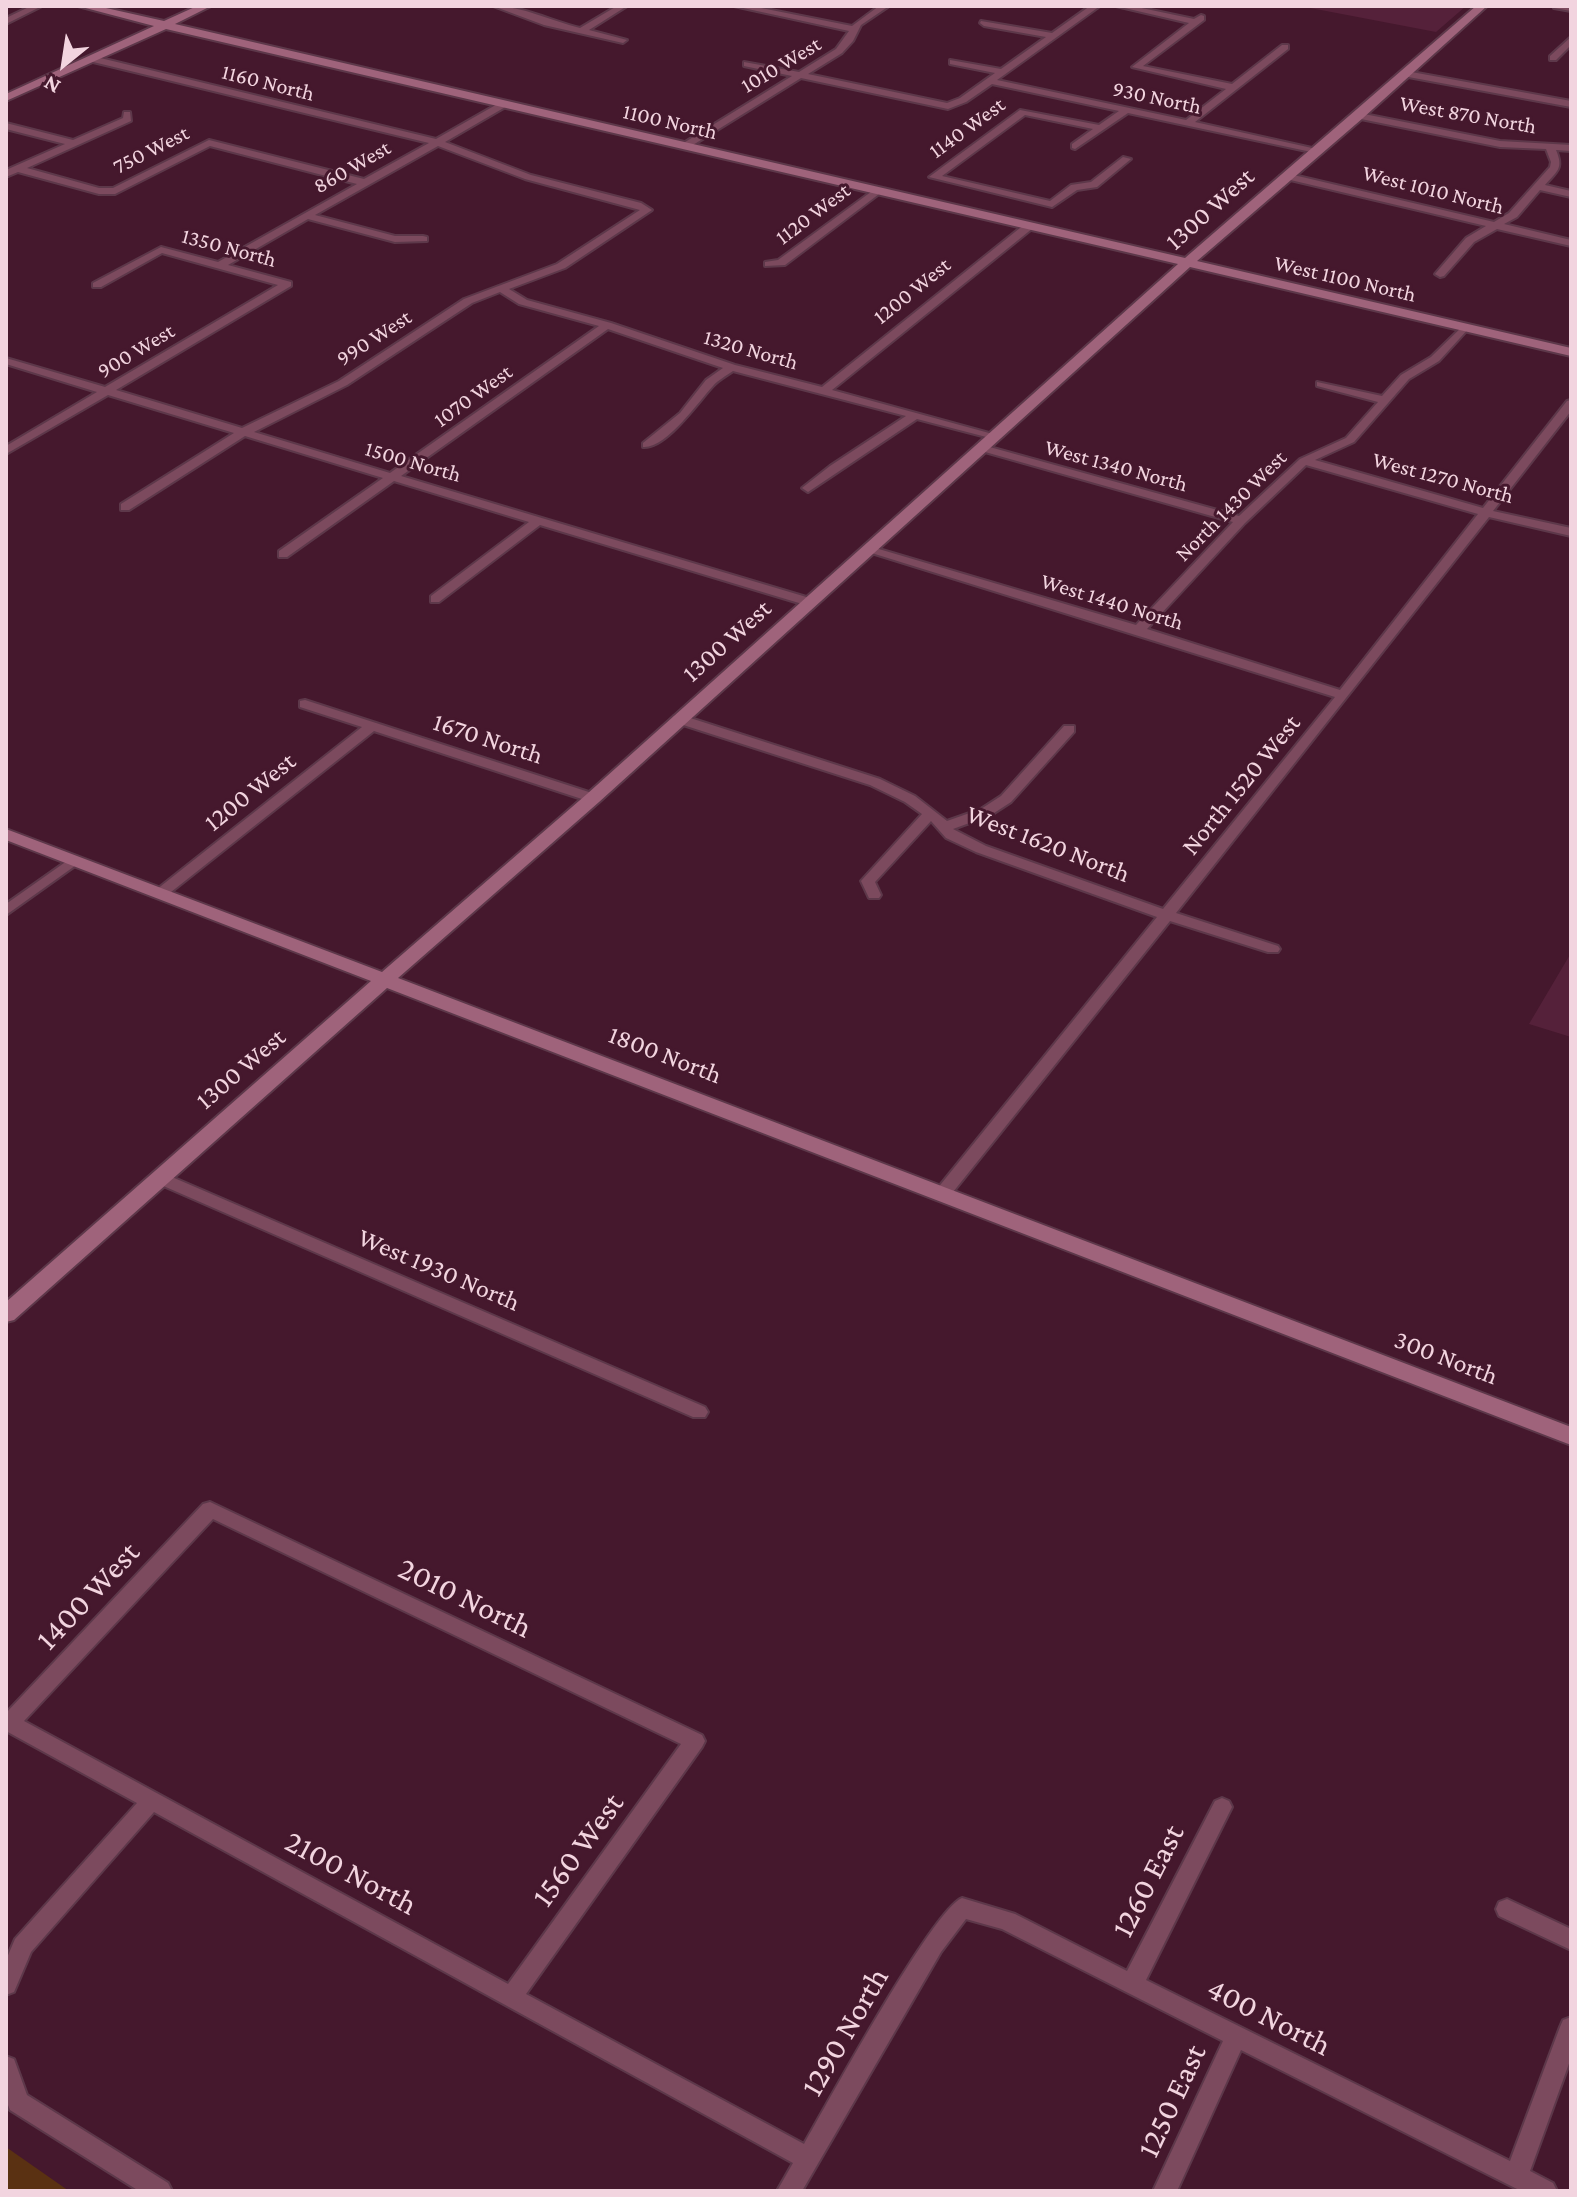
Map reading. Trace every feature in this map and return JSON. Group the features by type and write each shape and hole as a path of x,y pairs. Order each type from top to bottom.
{"street":[{"path":"6,21 38,6"},
{"path":"83,6 165,25"},
{"path":"6,98 206,6"},
{"path":"497,6 528,14 547,23 623,40"},
{"path":"581,31 623,6"},
{"path":"738,6 852,29"},
{"name":"1010 West","path":"685,146 839,51 849,41 852,29 885,6"},
{"path":"747,64 935,105 957,104 1096,6"},
{"path":"1120,6 1198,20 1136,67 1232,87"},
{"name":"1300 West","path":"6,1314 158,1177 593,798 1285,176 1359,116 1482,6"},
{"path":"1557,6 1571,8"},
{"path":"984,23 1055,36"},
{"name":"1100 North","path":"165,25 1109,245"},
{"path":"1553,58 1571,40"},
{"path":"1188,123 1285,47"},
{"name":"1160 North","path":"92,59 437,142 562,187 638,205 647,210"},
{"path":"953,62 1003,72"},
{"path":"1406,74 1571,104"},
{"name":"930 North","path":"990,81 1316,150"},
{"name":"860 West","path":"220,265 504,104"},
{"path":"1075,146 1126,110"},
{"name":"1140 West","path":"1101,128 1023,112 934,177 1052,204 1074,187 1094,185 1126,159"},
{"path":"6,174 128,119 127,114"},
{"name":"West 870 North","path":"1359,116 1500,144 1571,148"},
{"path":"6,126 77,144"},
{"name":"750 West","path":"18,169 110,191 122,189 209,143 366,183"},
{"path":"1440,274 1470,240 1513,215 1555,168 1556,162 1550,148"},
{"name":"West 1010 North","path":"1285,176 1571,243"},
{"path":"1538,187 1571,194"},
{"name":"1120 West","path":"769,264 781,263 878,191"},
{"name":"990 West","path":"125,507 244,432 343,383 468,301 561,266 647,210"},
{"path":"307,216 395,239 423,239"},
{"name":"1200 West","path":"824,391 1029,226"},
{"name":"West 1100 North","path":"1109,245 1571,352"},
{"name":"1350 North","path":"97,285 161,250 287,284"},
{"name":"900 West","path":"6,451 287,284"},
{"name":"1320 North","path":"502,289 523,302 607,325 731,367 916,415 988,442"},
{"name":"1070 West","path":"283,554 607,325"},
{"name":"North 1430 West","path":"1139,630 1241,520 1304,461 1350,440 1405,377 1435,359 1465,327"},
{"name":"1500 North","path":"6,361 809,602"},
{"path":"647,445 684,415 710,382 731,367"},
{"path":"1321,384 1385,400"},
{"name":"North 1520 West","path":"943,1193 1343,695 1571,403"},
{"path":"808,488 841,462 881,441 916,415"},
{"name":"West 1340 North","path":"988,442 1241,520"},
{"name":"West 1270 North","path":"1304,461 1484,512 1571,532"},
{"path":"435,599 539,520"},
{"name":"West 1440 North","path":"868,550 1139,630 1343,695"},
{"name":"1670 North","path":"305,704 593,798"},
{"name":"West 1620 North","path":"679,719 875,782 910,799 951,835 981,849 1273,949"},
{"name":"1200 West","path":"161,893 370,727"},
{"path":"944,827 986,812 1006,799 1069,729"},
{"path":"874,895 868,881 930,814"},
{"name":"1800 North","path":"6,834 1302,1333"},
{"path":"6,911 74,860"},
{"name":"West 1930 North","path":"158,1177 699,1412"},
{"name":"300 North","path":"1302,1333 1571,1436"},
{"name":"1400 West","path":"8,1722 210,1509"},
{"name":"2010 North","path":"210,1509 695,1741"},
{"name":"2100 North","path":"8,1722 808,2159"},
{"name":"1560 West","path":"512,1996 695,1741"},
{"path":"6,1985 23,1946 150,1802"},
{"name":"1260 East","path":"1132,1984 1222,1807"},
{"name":"400 North","path":"962,1908 1007,1921 1545,2191"},
{"name":"1290 North","path":"789,2191 933,1945 962,1908"},
{"path":"1507,1909 1571,1940"},
{"path":"1516,2177 1571,2027"},
{"name":"1250 East","path":"1165,2191 1236,2037"},
{"path":"6,2066 18,2102 160,2191"}],"shaded area":[{"path":"1300,6 1466,6 1436,32"},
{"path":"1571,953 1571,1037 1529,1024"},
{"path":"6,2147 69,2191 6,2191"}]}
